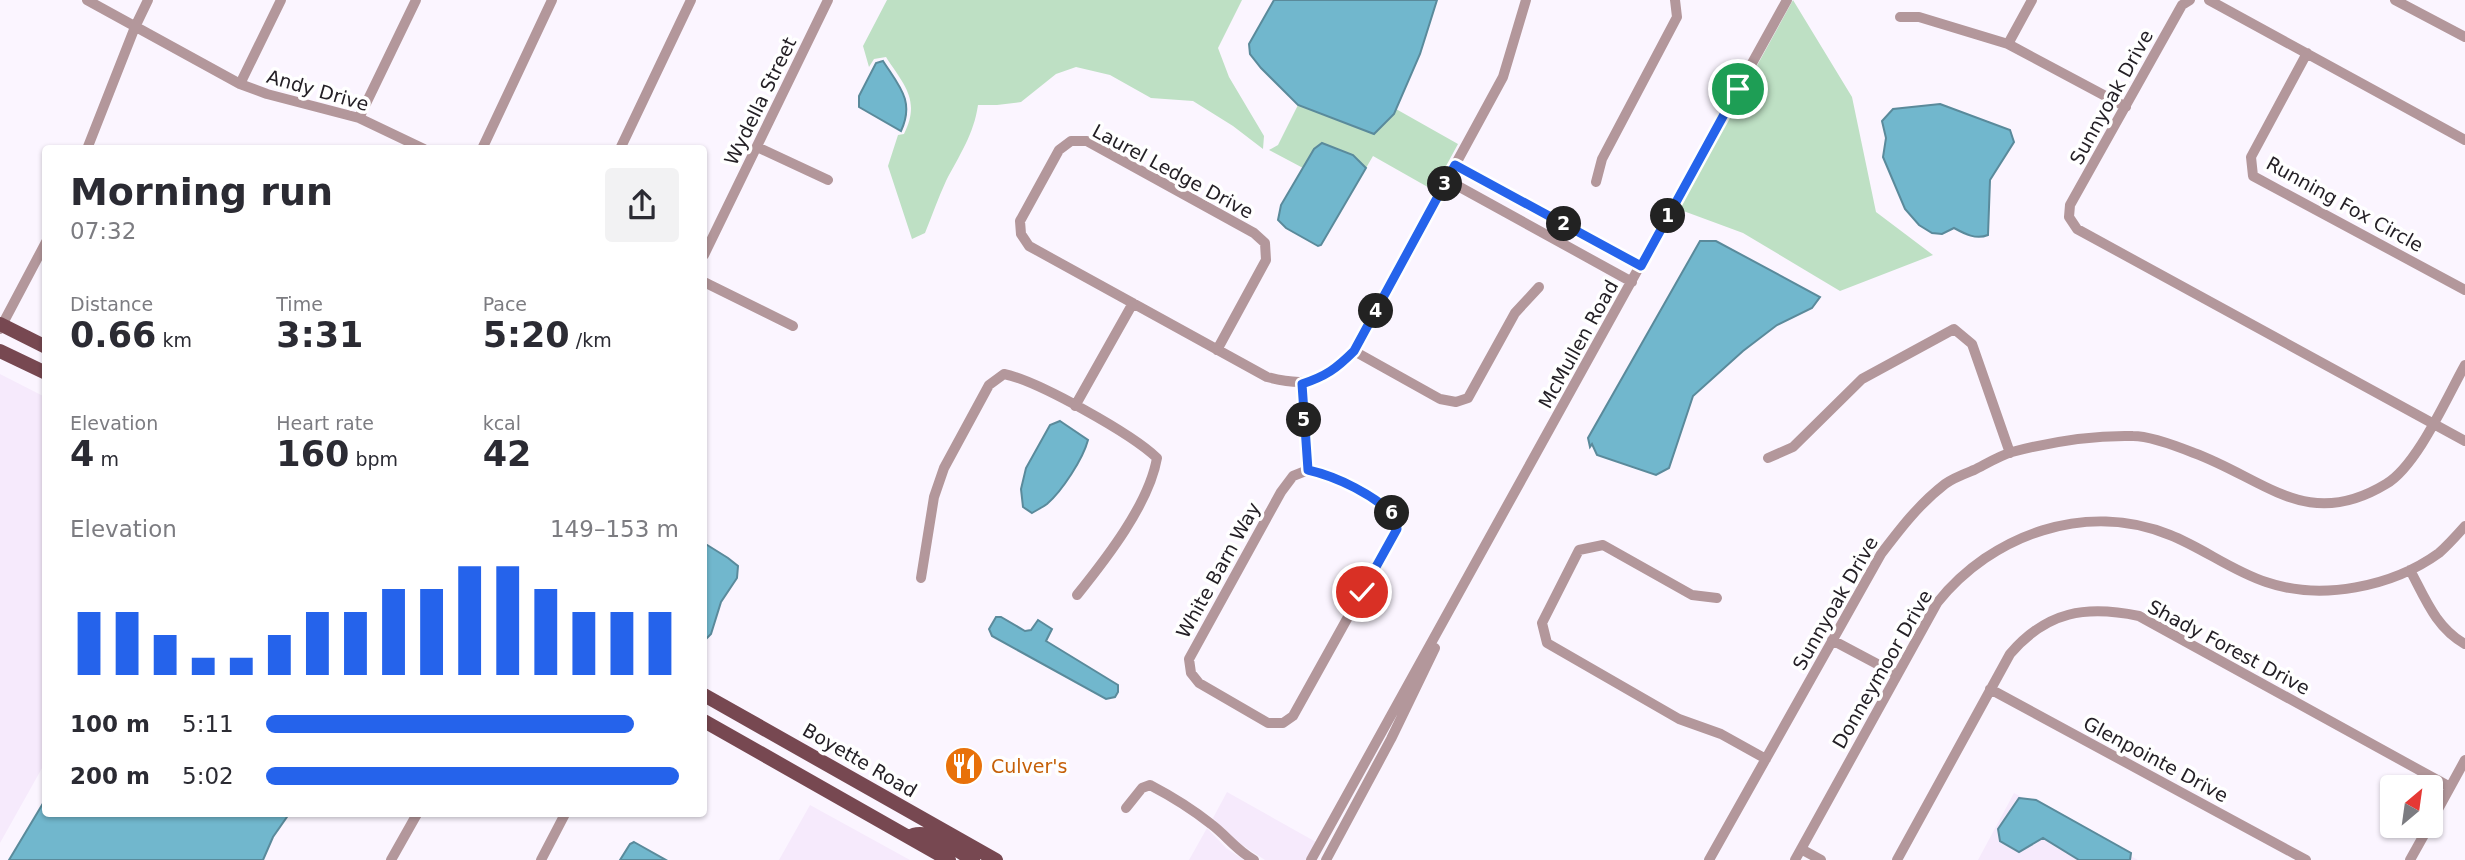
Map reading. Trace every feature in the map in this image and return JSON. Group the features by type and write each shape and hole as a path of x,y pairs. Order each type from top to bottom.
{"main road":[{"path":"1,326 42,345"},
{"path":"0,351 42,371"},
{"name":"Boyette Road","path":"707,697 996,860"},
{"path":"707,723 949,860"},
{"path":"893,801 909,837"},
{"path":"909,837 917,833 927,834 973,860"}],"street":[{"name":"Andy Drive","path":"87,0 240,84 267,94 359,118 416,145"},
{"path":"89,145 148,0"},
{"name":"Andy Drive","path":"240,84 281,0"},
{"path":"359,118 416,0"},
{"path":"484,145 552,0"},
{"path":"622,145 691,0"},
{"name":"Wydella Street","path":"707,249 828,0"},
{"path":"1308,470 1302,384 1337,369 1354,351 1503,77 1526,0"},
{"path":"1596,182 1602,159 1677,17 1675,0"},
{"name":"McMullen Road","path":"1326,860 1459,595 1787,0"},
{"path":"2008,44 2032,0"},
{"name":"Sunnyoak Drive","path":"2190,0 2182,5 2070,205 2069,217 2077,229 2465,441"},
{"path":"2209,0 2465,140"},
{"path":"2398,1 2465,37"},
{"path":"1900,17 1919,17 2008,44 2126,107"},
{"name":"Running Fox Circle","path":"2307,53 2250,157 2253,176 2465,290"},
{"name":"Laurel Ledge Drive","path":"1217,350 1266,260 1265,243 1254,233 1087,141 1071,141 1059,150 1020,221 1021,234 1029,246 1217,350 1267,377 1302,384"},
{"path":"757,147 828,180"},
{"path":"1455,165 1641,266"},
{"path":"1447,180 1632,282"},
{"path":"1,326 42,249"},
{"path":"707,283 793,326"},
{"path":"1354,351 1440,399 1455,402 1468,398 1515,313 1539,287"},
{"path":"1075,406 1133,303"},
{"path":"1768,458 1793,447 1862,379 1955,329 1972,344 2010,453"},
{"name":"Sunnyoak Drive","path":"1710,860 1881,554 1911,515 1947,483 2010,453 2068,441 2135,436 2195,453 2285,498 2311,504 2342,502 2365,495 2389,483 2413,457 2465,365"},
{"path":"921,578 934,497 944,468 989,385 1004,374 1021,377 1075,406 1143,444 1157,458 1154,477 1113,550 1077,595"},
{"name":"White Barn Way","path":"1308,470 1327,474 1384,505 1396,516 1397,529 1293,716 1283,723 1269,723 1199,684 1191,673 1189,659 1281,492 1293,476 1308,470"},
{"name":"Donneymoor Drive","path":"1795,860 1937,603 1955,581 1991,553 2031,533 2061,524 2098,521 2137,525 2171,535 2267,583 2331,591 2366,585 2410,570 2439,552 2465,527"},
{"path":"1717,598 1692,595 1603,545 1579,551 1542,622 1547,643 1679,719 1721,734 1766,759"},
{"path":"2410,570 2436,620 2451,636 2465,644"},
{"name":"Shady Forest Drive","path":"1897,860 2011,654 2039,627 2083,611 2111,610 2139,616 2450,788"},
{"path":"1832,640 1896,674"},
{"name":"McMullen Road","path":"1311,860 1411,688"},
{"name":"Glenpointe Drive","path":"1990,689 2306,860"},
{"path":"2443,801 2465,760"},
{"path":"1126,808 1142,789 1150,785 1214,826 1230,844 1254,860"},
{"path":"391,860 415,817"},
{"path":"541,860 563,817"},
{"path":"2410,860 2422,838"},
{"path":"1801,849 1821,860"}],"shaded area":[{"path":"0,374 42,395 42,768 0,843"},
{"path":"1227,792 1316,842 1306,860 1265,860 1233,839 1213,818"},
{"path":"2014,793 2138,860 1978,860"},
{"path":"810,805 910,860 779,860"},
{"path":"1207,828 1226,848 1244,860 1189,860"}],"green space":[{"path":"887,0 1242,0 1218,48 1229,77 1264,136 1263,149 1193,101 1151,98 1110,75 1076,67 1056,74 1021,102 978,105 970,135 946,181 925,233 912,239 888,166 898,135 904,134 909,122 911,102 904,85 886,57 874,59 869,67 863,46"},
{"path":"1793,0 1852,97 1876,212 1933,255 1840,291 1743,233 1678,209"},
{"path":"1298,105 1325,114 1394,114 1396,109 1458,144 1433,190 1373,156 1366,168 1353,155 1314,149 1303,168 1269,150 1278,145"}],"water":[{"path":"1274,0 1437,0 1420,54 1394,114 1374,134 1298,105 1250,54 1249,44"},
{"path":"883,61 906,102 901,131 859,107 859,96 876,63"},
{"path":"1940,104 2010,130 2014,142 1990,180 1988,235 1975,237 1954,228 1942,234 1932,233 1919,225 1905,209 1883,157 1886,138 1882,121 1893,109"},
{"path":"1322,143 1353,155 1366,168 1318,246 1286,228 1278,220 1281,205 1314,149"},
{"path":"1700,241 1716,241 1820,297 1812,308 1777,325 1743,351 1693,396 1669,468 1656,475 1597,455 1592,444 1590,447 1588,438"},
{"path":"1060,421 1088,440 1077,465 1059,491 1047,504 1032,513 1023,507 1021,489 1026,468 1050,425"},
{"path":"707,545 738,566 737,578 721,602 711,634 707,638"},
{"path":"996,617 1001,617 1025,631 1031,630 1038,620 1052,629 1046,641 1118,685 1115,697 1106,699 992,636 989,629"},
{"path":"2019,798 2036,800 2131,853 2130,860 2079,860 2043,838 2019,852 2000,841 1998,829"},
{"path":"42,805 42,817 287,817 273,837 263,860 9,860"},
{"path":"634,842 666,860 620,860"}],"place":[{"name":"Culver's","path":"964,766"}],"route":[{"path":"1362,592 1397,529 1396,516 1384,505 1327,474 1308,470 1302,384 1337,369 1354,351 1455,165 1641,266 1738,89"}]}
